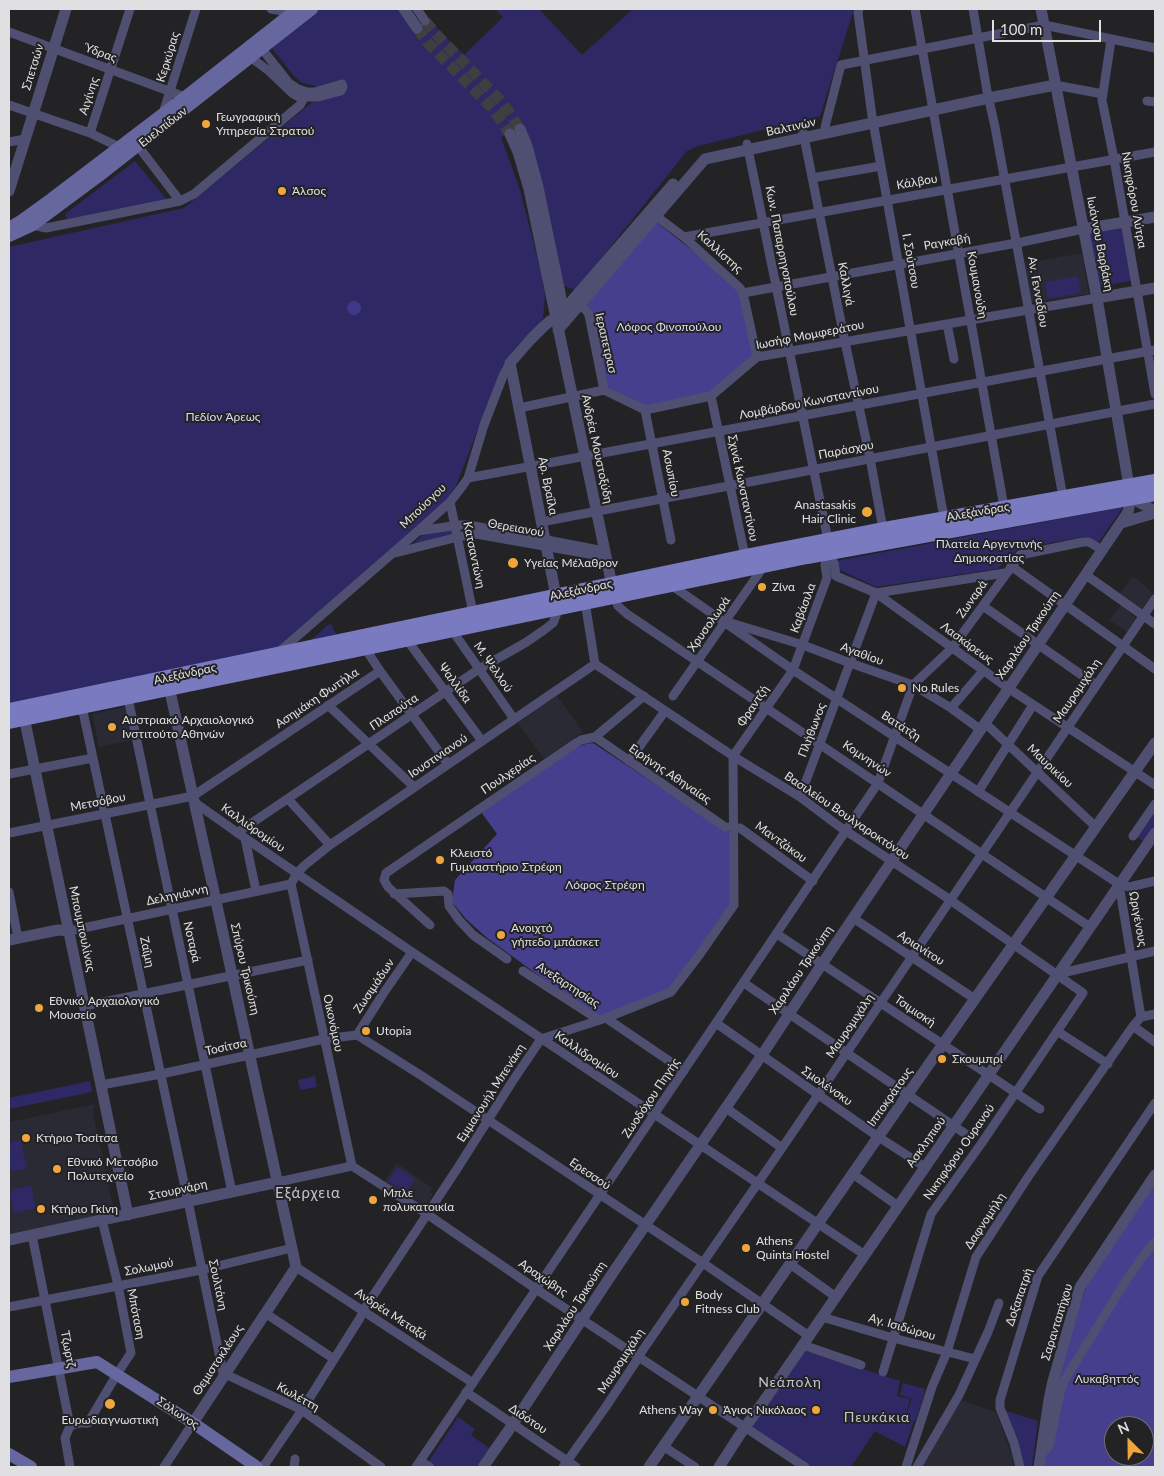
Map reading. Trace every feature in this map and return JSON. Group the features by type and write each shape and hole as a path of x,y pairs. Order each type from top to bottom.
{"main road":[{"name":"Ευελπίδων","path":"9,236 33,225 54,203 119,147 163,113 259,45 301,11"},
{"name":"Ευελπίδων","path":"9,228 54,203 138,146 250,57 259,45"},
{"name":"Αλεξάνδρας","path":"9,722 18,712 407,640 568,603 745,556 828,546 1130,492 1155,480"},
{"name":"Αλεξάνδρας","path":"18,712 82,707 128,698 168,683 276,654 473,613 568,603 613,590 635,592 764,566 883,529 1063,497 1130,492 1155,494"},
{"name":"Σόλωνος","path":"59,1368 97,1362 258,1467"},
{"path":"9,1377 59,1368"},
{"path":"9,1454 31,1467"}],"street":[{"name":"Σπετσών","path":"9,191 66,9"},
{"name":"Αιγίνης","path":"90,134 130,9"},
{"name":"Κερκύρας","path":"163,113 196,9"},
{"path":"271,9 301,11"},
{"path":"404,9 421,25"},
{"path":"417,9 421,25"},
{"name":"Κουμανούδη","path":"915,9 1004,507"},
{"name":"Αν. Γενναδίου","path":"973,9 1063,497"},
{"name":"Ιωάννου Βαρβάκη","path":"1041,9 1097,298 1130,492"},
{"name":"Ι. Σούτσου","path":"858,11 873,120 944,518"},
{"path":"825,127 841,65 1044,25 1155,48"},
{"name":"Ύδρας","path":"9,32 185,97"},
{"name":"Νικηφόρου Λύτρα","path":"1111,40 1102,100 1137,291 1152,351 1155,394"},
{"path":"259,45 289,83 306,94"},
{"path":"250,57 269,71 292,94 299,97 306,94"},
{"name":"Βαλτινών","path":"576,310 701,154 748,147 1055,82 1103,94"},
{"path":"33,225 46,228 180,201 194,194 278,124 300,105 306,94"},
{"path":"9,105 90,134 119,147"},
{"name":"Βαλτινών","path":"804,135 825,127 873,120"},
{"name":"Ανδρέα Μουστοξύδη","path":"557,325 560,298 559,288 538,187 527,146 514,132 529,189 557,325 613,590"},
{"name":"Καλλιγά","path":"804,135 883,529"},
{"path":"9,142 25,139"},
{"path":"138,146 180,201"},
{"name":"Κων. Παπαρρηγοπούλου","path":"748,147 828,546"},
{"name":"Κάλβου","path":"684,237 1155,152"},
{"path":"812,178 881,166"},
{"name":"Βαλτινών","path":"557,325 579,293 652,214"},
{"name":"Καλλίστης","path":"652,214 684,237 740,288 743,293 757,357"},
{"name":"Ραγκαβή","path":"743,293 1155,217"},
{"path":"559,288 568,294 579,293"},
{"name":"Ιωσήφ Μομφεράτου","path":"645,410 711,396 757,357 1155,288"},
{"path":"557,325 576,310"},
{"name":"Ιεραπετρασ","path":"576,310 586,310 589,315 604,390"},
{"path":"947,324 954,359"},
{"name":"Μπούσγου","path":"276,654 450,502 468,478 484,426 503,376 510,363 544,326 557,325"},
{"name":"Λομβάρδου Κωνσταντίνου","path":"468,478 1152,351"},
{"name":"Αρ. Βραΐλα","path":"510,363 546,543 568,603"},
{"path":"519,408 604,390 645,410"},
{"name":"Σχινά Κωνσταντίνου","path":"711,396 745,556"},
{"name":"Παράσχου","path":"542,522 1155,404"},
{"name":"Ασωπίου","path":"645,410 671,540"},
{"path":"1130,492 1155,512"},
{"name":"Χαριλάου Τρικούπη","path":"482,1467 513,1424 581,1319 762,1055 1128,512 1131,504 1130,492"},
{"name":"Κατσαντώνη","path":"450,502 473,613"},
{"path":"1120,523 1155,512"},
{"name":"Θερειανού","path":"418,531 455,526 477,526 546,543 605,554"},
{"name":"Θερειανού","path":"392,554 470,535 546,543"},
{"path":"876,592 1008,570 1022,554 1083,542 1089,542 1102,550"},
{"name":"Καβάσιλα","path":"793,670 832,577 825,565 828,546"},
{"name":"Χρυσολωρά","path":"674,696 764,566"},
{"path":"1008,570 1066,605 1155,669"},
{"name":"Ζωναρά","path":"894,736 913,686 952,648 1008,570"},
{"path":"1086,575 1155,624"},
{"name":"Λασκάρεως","path":"832,577 876,592 983,671 1155,785"},
{"name":"Βατάτζη","path":"671,585 793,670 1119,884"},
{"name":"Κομνηνών","path":"613,590 618,606 627,614 1090,927"},
{"path":"627,614 625,601 635,592"},
{"name":"Πλήθωνος","path":"800,797 876,592"},
{"name":"Μαυρομιχάλη","path":"565,1464 606,1408 638,1357 1155,598"},
{"path":"568,603 595,664"},
{"name":"Πλαπούτα","path":"241,836 288,799 479,669 544,630 553,623 568,603"},
{"path":"982,606 1096,686"},
{"name":"Αγαθίου","path":"726,622 803,645 913,686 983,727"},
{"name":"Μ. Ψελλού","path":"452,630 514,719"},
{"path":"388,631 368,640 365,648 448,764"},
{"name":"Ψαλλίδα","path":"407,640 482,741"},
{"name":"Βασιλείου Βουλγαροκτόνου","path":"595,664 733,756 800,797 846,831 950,900 1083,993"},
{"name":"Ιουστινιανού","path":"297,873 330,845 595,664"},
{"name":"Φραντζή","path":"733,756 793,670"},
{"name":"Ασημάκη Φωτήλα","path":"193,799 380,671"},
{"path":"951,708 983,671"},
{"name":"Σπύρου Τρικούπη","path":"168,683 296,1267"},
{"name":"Πουλχερίας","path":"394,894 384,880 386,873 576,743 594,737 644,696"},
{"name":"Νοταρά","path":"128,698 232,1192"},
{"path":"978,792 1034,704"},
{"path":"328,705 414,787"},
{"name":"Ζαΐμη","path":"82,707 188,1202"},
{"path":"629,761 665,710"},
{"name":"Μπουμπουλίνας","path":"18,712 34,769 128,1215"},
{"name":"Μαυρικίου","path":"983,727 1008,744 1096,827"},
{"name":"Ζωοδόχου Πηγής","path":"418,1464 878,783 894,736"},
{"name":"Ειρήνης Αθηναίας","path":"594,737 725,827 733,827"},
{"name":"Ιπποκράτους","path":"649,1467 1155,743"},
{"name":"Εμμανουήλ Μπενάκη","path":"264,1467 302,1410 363,1311 541,1039 603,1019 671,992 734,905 733,756"},
{"path":"9,774 92,758"},
{"name":"Μετσόβου","path":"9,833 151,804 193,799"},
{"name":"Καλλιδρομίου","path":"193,799 241,836 864,1255"},
{"path":"288,799 330,845"},
{"path":"1146,845 1132,835 1155,804"},
{"name":"Μαντζάκου","path":"733,827 740,828 813,881"},
{"name":"Ασκληπιού","path":"719,1467 1155,833"},
{"path":"241,836 256,891"},
{"path":"291,884 297,873"},
{"path":"1119,884 1129,887 1155,881"},
{"name":"Δεληγιάννη","path":"68,931 291,884"},
{"name":"Οικονόμου","path":"291,884 352,1166"},
{"name":"Ωριγένους","path":"1119,884 1141,1017"},
{"path":"394,894 444,891 448,894 449,906 459,920 473,935 507,959"},
{"path":"9,892 14,939 58,930 68,931"},
{"path":"394,894 430,925"},
{"name":"Αριανίτου","path":"853,918 975,999"},
{"name":"Τσιμισκή","path":"777,934 1040,1109"},
{"name":"Ζωσιμάδων","path":"357,1035 382,994 412,952"},
{"path":"1058,974 1155,952"},
{"path":"84,1006 308,960"},
{"name":"Ανεξαρτησίας","path":"523,971 684,1071"},
{"path":"744,983 970,1137"},
{"name":"Νικηφόρου Ουρανού","path":"883,1372 931,1214 1083,993"},
{"path":"1141,1017 1155,1014"},
{"name":"Δαφνομήλη","path":"906,1467 932,1387 947,1352 976,1256 1132,1026 1141,1017"},
{"name":"Σμολένσκυ","path":"716,1023 925,1167"},
{"path":"1132,1026 1155,1042"},
{"path":"1058,1031 1108,1064"},
{"name":"Τοσίτσα","path":"101,1085 357,1035"},
{"name":"Ερεσσού","path":"357,1035 422,1076 703,1263 762,1304 806,1341 861,1365"},
{"name":"Δοξαπατρή","path":"1020,1467 1014,1443 1000,1408 1000,1400 1038,1276 1155,1103"},
{"path":"726,1108 782,1148"},
{"name":"Στουρνάρη","path":"9,1240 352,1166"},
{"name":"Αραχώβης","path":"352,1166 427,1214 536,1290 804,1467"},
{"path":"853,1174 898,1206"},
{"name":"Σαρανταπήχου","path":"1039,1467 1053,1381 1080,1288 1155,1175"},
{"name":"Σουλτάνη","path":"188,1202 201,1270 225,1374"},
{"name":"Μπόταση","path":"102,1220 118,1285 131,1353 117,1374"},
{"name":"Τζωρτζ","path":"32,1235 70,1426 65,1438 70,1467"},
{"path":"1041,1452 1049,1446 1064,1381 1127,1279 1155,1242"},
{"name":"Σολωμού","path":"9,1307 201,1270 292,1248"},
{"path":"790,1264 836,1296"},
{"name":"Ανδρέα Μεταξά","path":"296,1267 473,1383"},
{"name":"Θεμιστοκλέους","path":"164,1467 296,1267"},
{"path":"916,1467 959,1395 999,1303"},
{"path":"266,1313 334,1359"},
{"name":"Αγ. Ισιδώρου","path":"822,1317 975,1359"},
{"path":"70,1426 88,1423 117,1374"},
{"name":"Κωλέττη","path":"225,1374 302,1410 381,1467"},
{"name":"Διδότου","path":"466,1392 513,1424 565,1464 576,1467"},
{"path":"663,1446 695,1467"},
{"path":"418,1464 430,1467"}],"shaded area":[{"path":"1082,253 1089,294 1031,303 1025,263"},
{"path":"351,301 357,301 361,308 357,315 351,315 347,311 347,305"},
{"path":"1133,576 1155,595 1143,612 1119,594"},
{"path":"1121,605 1137,619 1128,632 1109,620"},
{"path":"557,696 583,732 544,759 518,723"},
{"name":"Αυστριακό Αρχαιολογικό Ινστιτούτο Αθηνών","path":"125,707 133,740 99,747 92,714"},
{"name":"Εθνικό Μετσόβιο Πολυτεχνείο","path":"95,1104 93,1113 115,1215 9,1238 9,1122"},
{"path":"397,1163 432,1188 430,1192 433,1194 423,1210 383,1183"},
{"path":"960,1400 996,1412 1012,1455 1014,1467 922,1467"}],"green space":[{"name":"Πεδίον Άρεως","path":"319,9 399,9 414,31 428,19 464,55 503,17 495,9 539,9 582,55 633,9 854,9 820,116 698,146 687,151 576,290 564,286 542,182 510,134 501,137 520,190 540,268 545,295 543,318 516,347 502,367 456,486 445,503 275,653 9,707 9,247 184,208 316,99 316,86 302,83 271,47"},
{"path":"135,161 167,200 68,219 65,214"},
{"name":"Λόφος Φινοπούλου","path":"655,221 735,284 740,293 754,357 710,394 646,408 605,385 590,308 586,303"},
{"path":"1124,224 1135,280 1099,287 1088,231"},
{"path":"1078,276 1081,293 1048,299 1045,282"},
{"name":"Πλατεία Αργεντινής Δημοκρατίας","path":"1123,507 1098,543 1091,538 1082,537 1019,549 997,569 876,587 838,569 836,561"},
{"path":"453,528 455,536 409,547 425,533"},
{"path":"331,624 339,640 305,645 328,625"},
{"name":"Λόφος Στρέφη","path":"593,743 731,834 731,903 671,988 597,1018 486,937 466,919 452,902 455,880 497,834 481,812 573,748"},
{"path":"1155,806 1155,828 1145,842 1135,836"},
{"path":"315,1076 317,1087 300,1090 298,1080"},
{"path":"90,1081 92,1092 9,1109 9,1098"},
{"path":"21,1140 27,1169 12,1171 9,1167 9,1143"},
{"path":"397,1167 415,1179 406,1193 388,1181"},
{"name":"Λυκαβηττός","path":"1155,1182 1155,1467 1043,1467 1056,1384 1088,1281"},
{"path":"31,1186 36,1208 14,1213 10,1195 13,1189"},
{"path":"804,1350 900,1381 897,1396 910,1399 905,1418 912,1399 900,1395 903,1383 925,1389 922,1401 915,1399 922,1402 915,1421 908,1419 914,1421 905,1447 875,1431 851,1467 811,1467 751,1427"},
{"path":"1003,1410 1038,1421 1032,1467 1024,1467"},
{"path":"458,1417 475,1429 471,1435 489,1448 476,1467 438,1467 429,1461"}],"tunnel":[{"path":"425,21 502,102 520,129"},
{"path":"417,28 427,42 493,109 510,134"}],"place":[{"name":"Γεωγραφική Υπηρεσία Στρατού","path":"206,124"},
{"name":"Άλσος","path":"282,191"},
{"name":"Anastasakis Hair Clinic","path":"867,512"},
{"name":"Υγείας Μέλαθρον","path":"513,563"},
{"name":"Ζίνα","path":"762,587"},
{"name":"No Rules","path":"902,688"},
{"name":"Αυστριακό Αρχαιολογικό Ινστιτούτο Αθηνών","path":"112,727"},
{"name":"Κλειστό Γυμναστήριο Στρέφη","path":"440,860"},
{"name":"Ανοιχτό γήπεδο μπάσκετ","path":"501,935"},
{"name":"Εθνικό Αρχαιολογικό Μουσείο","path":"39,1008"},
{"name":"Utopia","path":"366,1031"},
{"name":"Σκουμπρί","path":"942,1059"},
{"name":"Κτήριο Τοσίτσα","path":"26,1138"},
{"name":"Εθνικό Μετσόβιο Πολυτεχνείο","path":"57,1169"},
{"name":"Μπλε πολυκατοικία","path":"373,1200"},
{"name":"Κτήριο Γκίνη","path":"41,1209"},
{"name":"Athens Quinta Hostel","path":"746,1248"},
{"name":"Body Fitness Club","path":"685,1302"},
{"name":"Ευρωδιαγνωστική","path":"110,1404"},
{"name":"Athens Way","path":"713,1410"},
{"name":"Άγιος Νικόλαος","path":"816,1410"}],"district":[{"name":"Εξάρχεια","path":"308,1193"},
{"name":"Νεάπολη","path":"790,1382"},
{"name":"Πευκάκια","path":"877,1417"}]}
